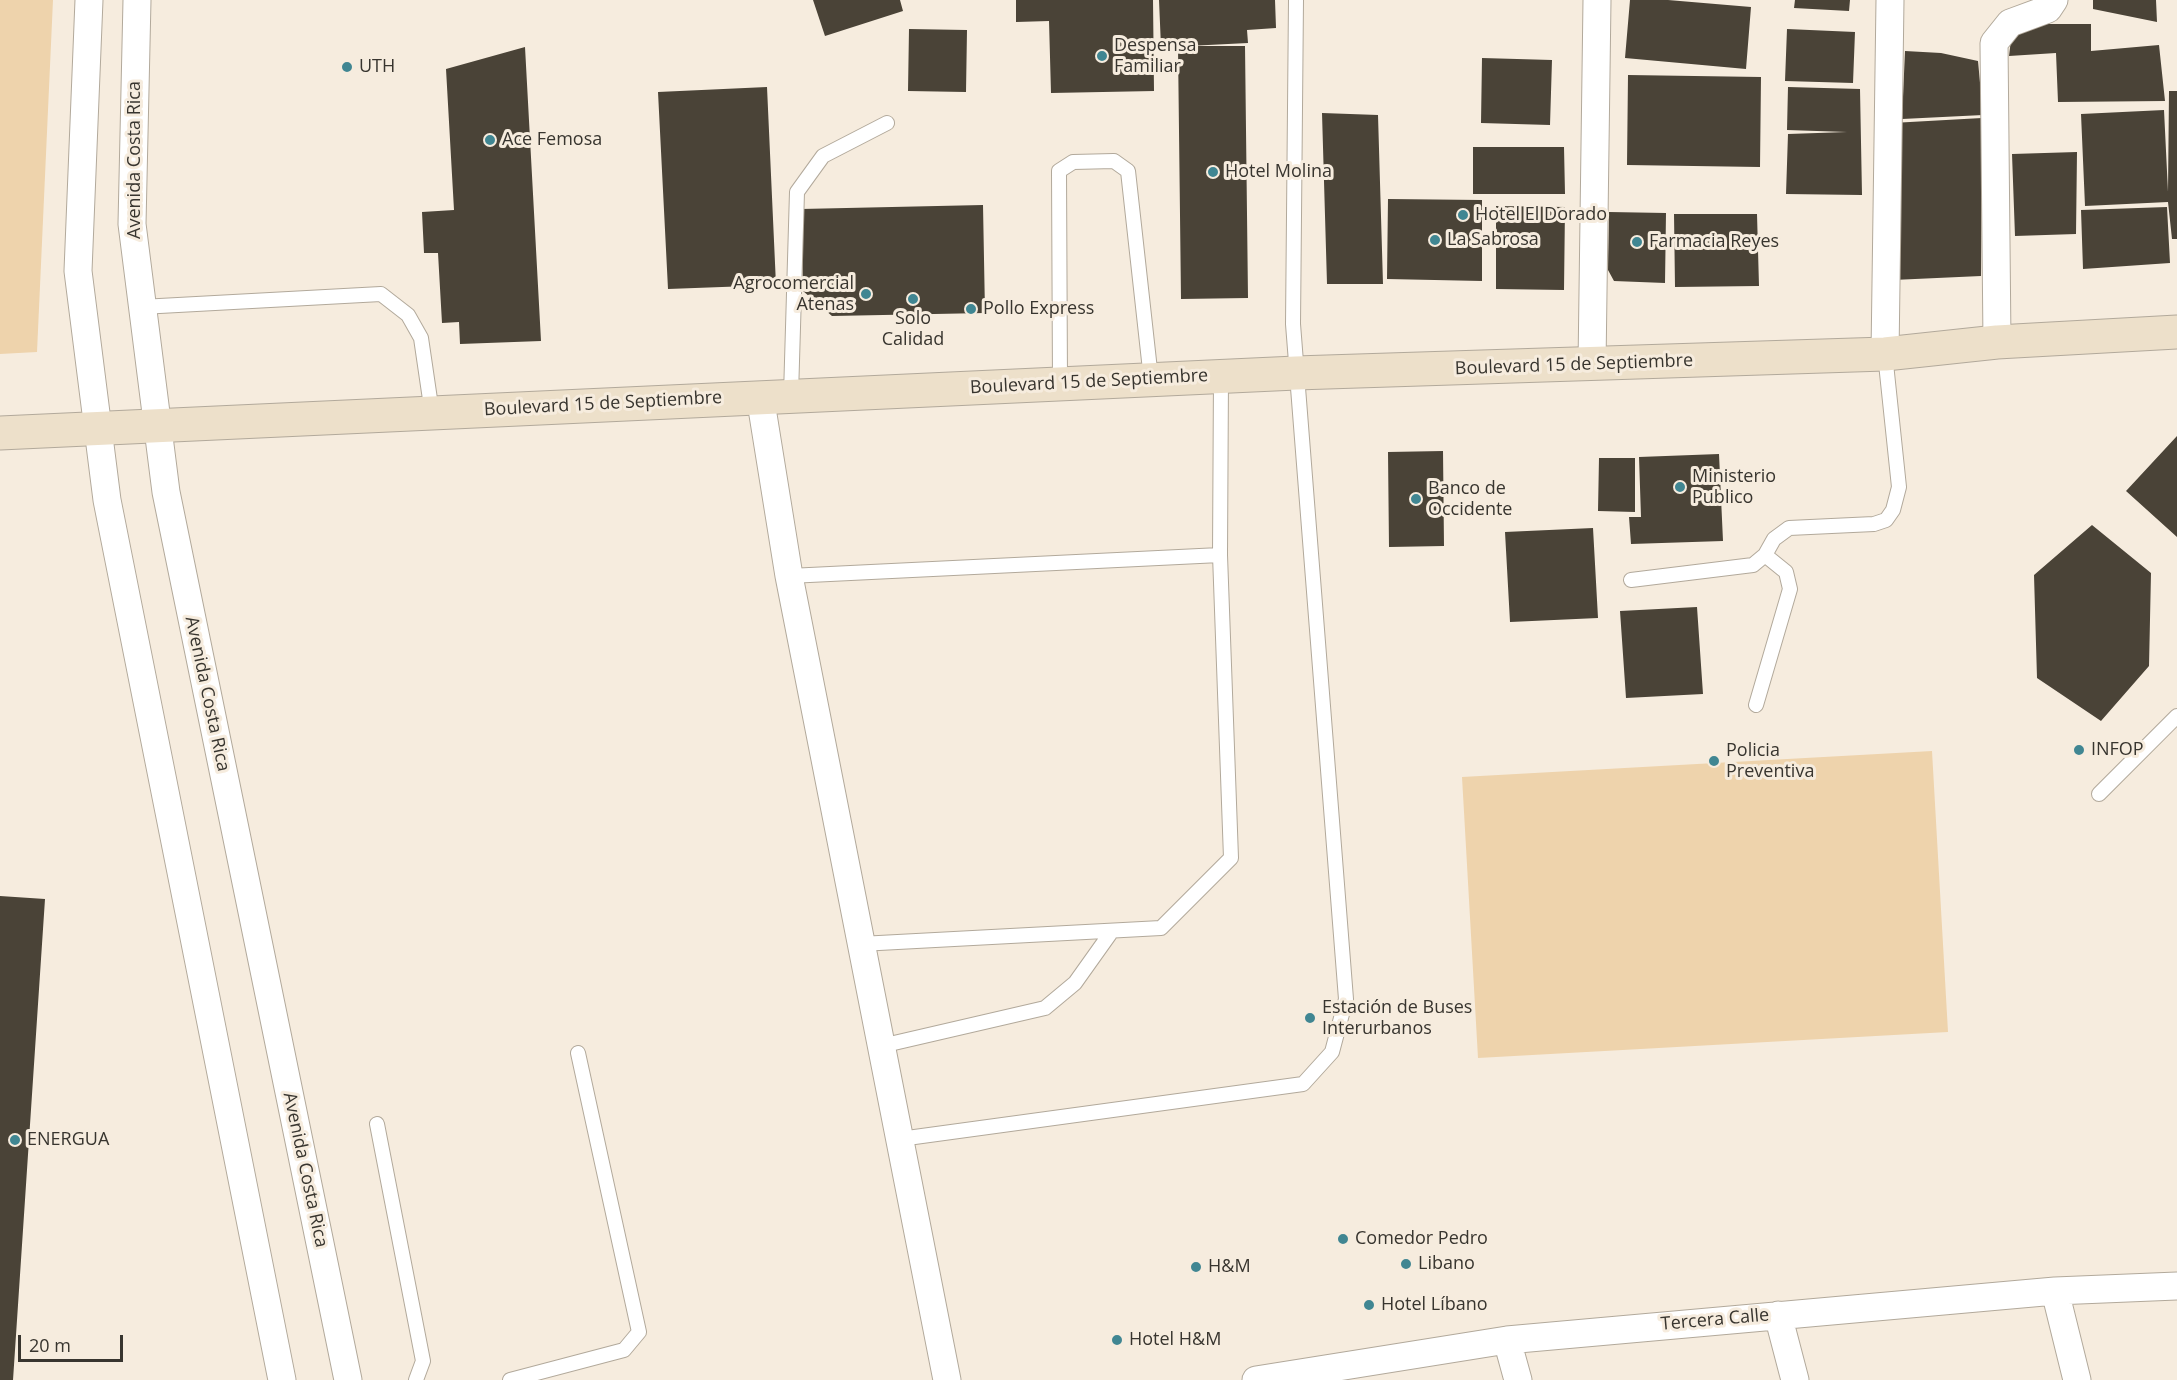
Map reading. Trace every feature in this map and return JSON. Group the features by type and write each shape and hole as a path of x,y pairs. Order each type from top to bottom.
{"street":[{"path":"89,0 78,270 109,512 282,1380"},
{"name":"Avenida Costa Rica","path":"137,0 132,224 166,492 348,1380"},
{"path":"1592,365 1597,0"},
{"path":"1884,354 1890,0"},
{"path":"1997,342 1994,44 2010,23 2048,9 2054,0"},
{"name":"Boulevard 15 de Septiembre","path":"0,433 1221,376 1884,354 1997,342 2177,332"},
{"path":"776,395 789,576 947,1380"},
{"name":"Tercera Calle","path":"1256,1380 1507,1340 2055,1291 2177,1286"},
{"path":"2055,1291 2078,1380"},
{"path":"1778,1315 1795,1380"},
{"path":"1507,1340 1518,1380"}],"lane":[{"path":"900,1139 1303,1084 1332,1053 1346,999 1293,324 1296,0"},
{"path":"776,395 797,192 823,156 887,123"},
{"path":"1060,383 1059,171 1073,162 1114,161 1128,171 1150,379"},
{"path":"141,307 381,294 408,315 421,338 432,413"},
{"path":"1631,580 1753,565 1766,555 1774,539 1789,528 1874,524 1886,520 1893,510 1899,488 1884,354"},
{"path":"861,944 1161,928 1231,858 1220,555 1221,376"},
{"path":"789,576 1220,555"},
{"path":"1756,705 1790,589 1786,572 1766,555"},
{"path":"2099,794 2177,716"},
{"path":"881,1046 1045,1008 1075,983 1112,931"},
{"path":"510,1380 624,1350 639,1332 578,1053"},
{"path":"377,1124 423,1361 416,1380"}],"shaded area":[{"path":"0,0 53,0 37,352 0,354"},
{"path":"1932,751 1948,1032 1478,1058 1462,777"}],"building":[{"path":"813,0 900,0 903,11 825,36"},
{"name":"Despensa Familiar","path":"1016,0 1153,0 1154,91 1051,93 1049,21 1016,22"},
{"name":"Hotel Molina","path":"1159,0 1275,0 1276,28 1247,30 1248,43 1188,46 1245,46 1248,298 1181,299 1178,47 1161,47"},
{"path":"1630,0 1668,0 1751,7 1746,69 1625,58"},
{"path":"1795,0 1850,0 1849,11 1794,8"},
{"path":"2093,0 2156,0 2157,22 2093,9"},
{"path":"2013,24 2091,24 2091,51 2159,45 2165,101 2058,102 2056,53 2009,56"},
{"path":"909,29 967,30 966,92 908,91"},
{"path":"1787,29 1855,32 1853,83 1785,81"},
{"name":"Ace Femosa","path":"525,47 541,341 460,344 459,322 442,323 438,253 424,253 422,212 454,210 446,69"},
{"path":"1905,51 1941,53 1978,61 1983,115 1902,119"},
{"path":"1482,58 1552,60 1550,125 1481,123"},
{"path":"1628,75 1761,77 1760,167 1627,165"},
{"path":"767,87 776,285 668,289 658,92"},
{"path":"1788,87 1860,89 1862,195 1786,194 1788,134 1847,132 1787,130"},
{"path":"2169,91 2177,91 2177,239 2172,239 2168,202 2085,206 2081,114 2164,110 2168,192"},
{"name":"Hotel Molina","path":"1322,113 1378,115 1383,284 1327,284"},
{"path":"1982,118 1981,276 1893,280 1892,123"},
{"path":"1473,147 1564,147 1565,194 1473,194"},
{"path":"2077,152 2076,234 2015,236 2012,154"},
{"name":"La Sabrosa","path":"1388,199 1482,200 1482,281 1387,279"},
{"path":"983,205 985,313 832,316 803,291 801,209"},
{"path":"1496,206 1565,207 1564,290 1496,289"},
{"path":"2167,207 2170,263 2083,269 2081,210"},
{"name":"Farmacia Reyes","path":"1609,212 1666,213 1665,283 1614,281 1608,270"},
{"path":"1674,214 1757,214 1759,286 1675,287"},
{"path":"2177,436 2177,537 2126,491"},
{"name":"Banco de Occidente","path":"1443,451 1444,546 1389,547 1388,452"},
{"name":"Ministerio Publico","path":"1719,454 1723,541 1631,544 1629,517 1641,517 1639,457"},
{"path":"1599,458 1635,458 1635,512 1598,511"},
{"path":"2092,525 2151,573 2149,666 2101,721 2037,678 2034,575"},
{"path":"1593,528 1598,618 1510,622 1505,532"},
{"path":"1697,607 1703,694 1626,698 1620,611"},
{"name":"ENERGUA","path":"0,896 45,899 13,1380 0,1380"}],"place":[{"name":"Despensa Familiar","path":"1102,56"},
{"name":"UTH","path":"347,67"},
{"name":"Ace Femosa","path":"490,140"},
{"name":"Hotel Molina","path":"1213,172"},
{"name":"Hotel El Dorado","path":"1463,215"},
{"name":"La Sabrosa","path":"1435,240"},
{"name":"Farmacia Reyes","path":"1637,242"},
{"name":"Agrocomercial Atenas","path":"866,294"},
{"name":"Solo Calidad","path":"913,299"},
{"name":"Pollo Express","path":"971,309"},
{"name":"Ministerio Publico","path":"1680,487"},
{"name":"Banco de Occidente","path":"1416,499"},
{"name":"INFOP","path":"2079,750"},
{"name":"Policia Preventiva","path":"1714,761"},
{"name":"Estación de Buses Interurbanos","path":"1310,1018"},
{"name":"ENERGUA","path":"15,1140"},
{"name":"Comedor Pedro","path":"1343,1239"},
{"name":"Libano","path":"1406,1264"},
{"name":"H&M","path":"1196,1267"},
{"name":"Hotel Líbano","path":"1369,1305"},
{"name":"Hotel H&M","path":"1117,1340"}]}
